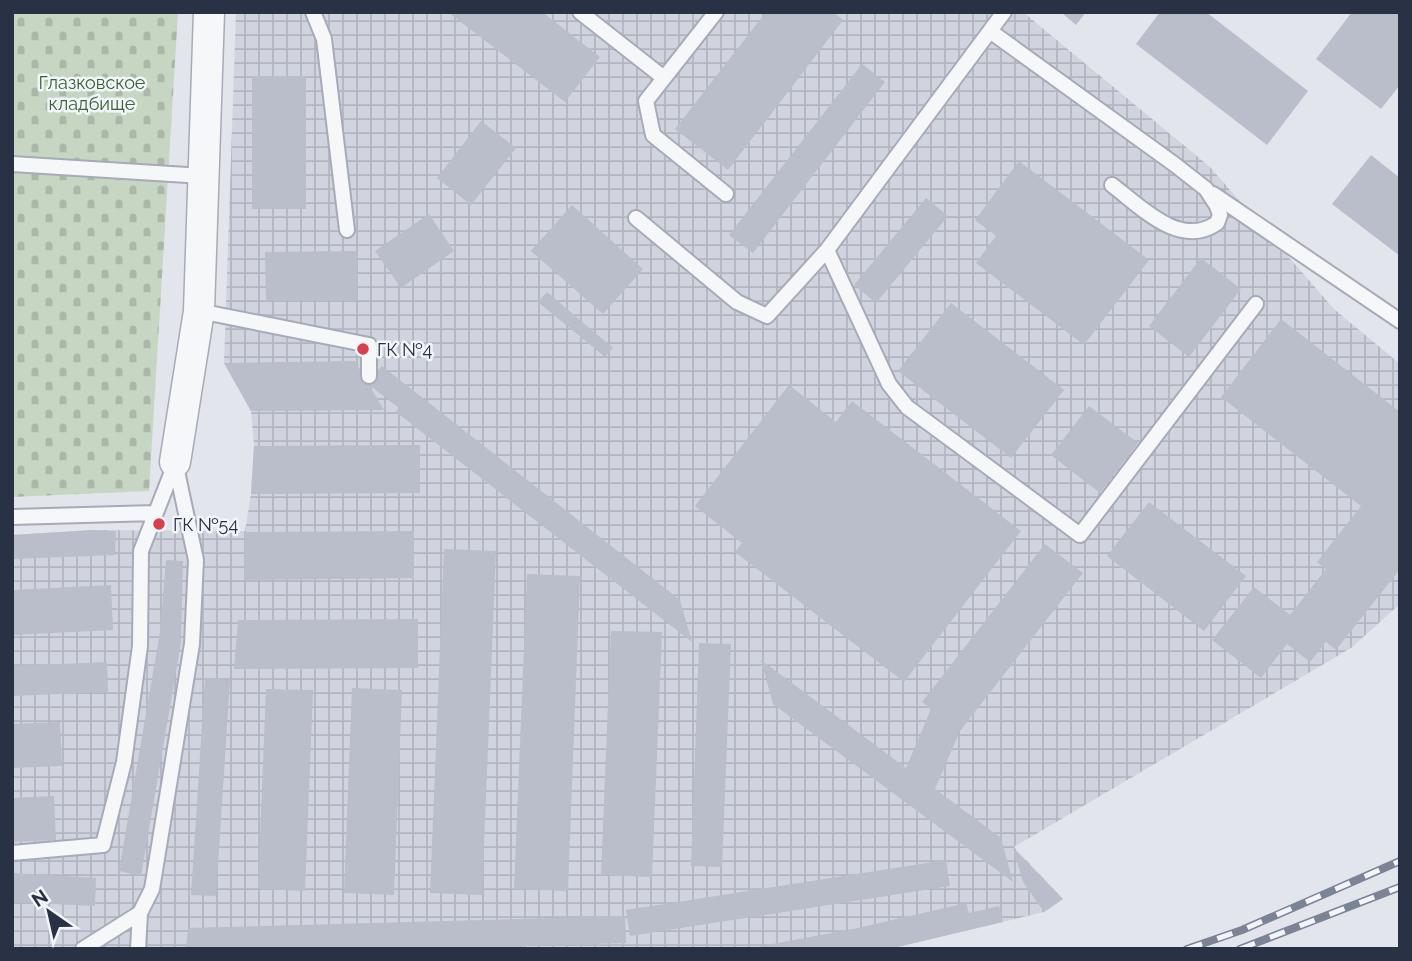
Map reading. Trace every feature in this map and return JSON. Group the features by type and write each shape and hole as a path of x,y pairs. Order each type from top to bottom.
{"street":[{"path":"175,463 199,311 209,12"}],"lane":[{"path":"313,12 324,38 347,230"},
{"path":"580,12 664,78"},
{"path":"716,12 646,101 653,135 726,194"},
{"path":"636,218 737,302 767,316 827,250 1004,12"},
{"path":"990,31 1206,189 1400,321"},
{"path":"12,164 203,176"},
{"path":"1112,185 1174,230 1187,232 1200,231 1217,223 1220,215 1206,189"},
{"path":"827,250 888,384 907,407 1080,535 1256,304"},
{"path":"199,311 369,345 369,376"},
{"path":"12,853 103,845 124,762 140,646 141,551 175,463"},
{"path":"138,949 140,913 152,889 192,644 196,560 175,463"},
{"path":"12,517 155,513"},
{"path":"83,949 140,913"}],"shaded area":[{"path":"236,12 1023,12 1210,167 1334,309 1400,364 1400,604 1351,648 1014,847 1063,899 1044,912 889,949 12,949 12,535 93,530 245,531 254,446 251,411 224,363"}],"green space":[{"name":"Глазковское кладбище","path":"12,12 178,12 149,491 12,497"}],"building":[{"path":"448,12 542,12 600,57 565,102"},
{"path":"766,12 833,12 843,20 728,170 675,129"},
{"path":"1061,12 1086,12 1076,25"},
{"path":"1160,12 1206,12 1308,91 1267,145 1136,44"},
{"path":"1352,12 1400,12 1400,85 1381,109 1316,59"},
{"path":"862,64 885,82 753,253 729,235"},
{"path":"252,76 306,76 306,209 252,209"},
{"path":"481,121 516,148 471,205 437,178"},
{"path":"1371,155 1400,178 1400,256 1332,204"},
{"path":"1019,161 1149,260 1084,345 976,263 996,236 975,220"},
{"path":"926,198 948,216 876,303 854,285"},
{"path":"572,205 643,269 603,314 531,251"},
{"path":"429,214 454,251 401,288 375,251"},
{"path":"357,251 357,301 266,301 265,252"},
{"path":"1201,258 1241,289 1189,357 1149,326"},
{"path":"547,292 613,348 605,357 538,302"},
{"path":"951,303 1064,390 1011,458 898,371"},
{"path":"1281,319 1400,412 1400,569 1336,650 1326,642 1310,662 1287,644 1261,678 1212,640 1254,587 1290,615 1326,569 1317,562 1361,506 1221,397"},
{"path":"355,361 384,410 251,411 224,363"},
{"path":"382,366 680,600 692,642 396,412 399,408 368,384"},
{"path":"789,385 836,422 852,401 1021,531 904,682 735,552 742,543 695,506"},
{"path":"1089,406 1138,443 1100,493 1051,455"},
{"path":"420,445 420,493 251,494 254,446"},
{"path":"1149,502 1246,576 1204,631 1107,556"},
{"path":"116,531 115,555 12,559 12,535"},
{"path":"414,531 414,578 244,580 245,532"},
{"path":"1045,544 1083,573 960,731 935,789 1001,838 1013,882 773,704 761,660 906,768 931,709 922,702"},
{"path":"444,549 496,551 482,895 430,893"},
{"path":"166,560 183,561 181,642 141,876 119,871 160,632"},
{"path":"527,574 580,576 568,891 514,889"},
{"path":"111,585 113,630 12,635 12,590"},
{"path":"418,619 418,668 234,669 238,620"},
{"path":"611,631 662,632 652,877 601,875"},
{"path":"699,643 731,644 722,867 691,866"},
{"path":"107,662 108,692 12,696 12,666"},
{"path":"205,678 230,680 216,896 191,895"},
{"path":"352,688 402,690 394,895 344,893"},
{"path":"266,689 313,690 305,891 258,889"},
{"path":"60,722 62,766 12,768 12,724"},
{"path":"54,796 56,840 12,842 12,798"},
{"path":"1013,848 1063,899 1044,912 1023,882"},
{"path":"946,860 950,886 630,936 626,910"},
{"path":"12,873 96,878 95,906 12,902"},
{"path":"966,903 969,913 999,906 1003,922 889,949 746,949 858,928"},
{"path":"625,916 626,943 523,946 523,949 186,949 188,928"}],"railway":[{"path":"1187,949 1242,930 1400,861"},
{"path":"1240,949 1400,887"}],"place":[{"name":"ГК №4","path":"363,349"},
{"name":"ГК №54","path":"159,524"}]}
